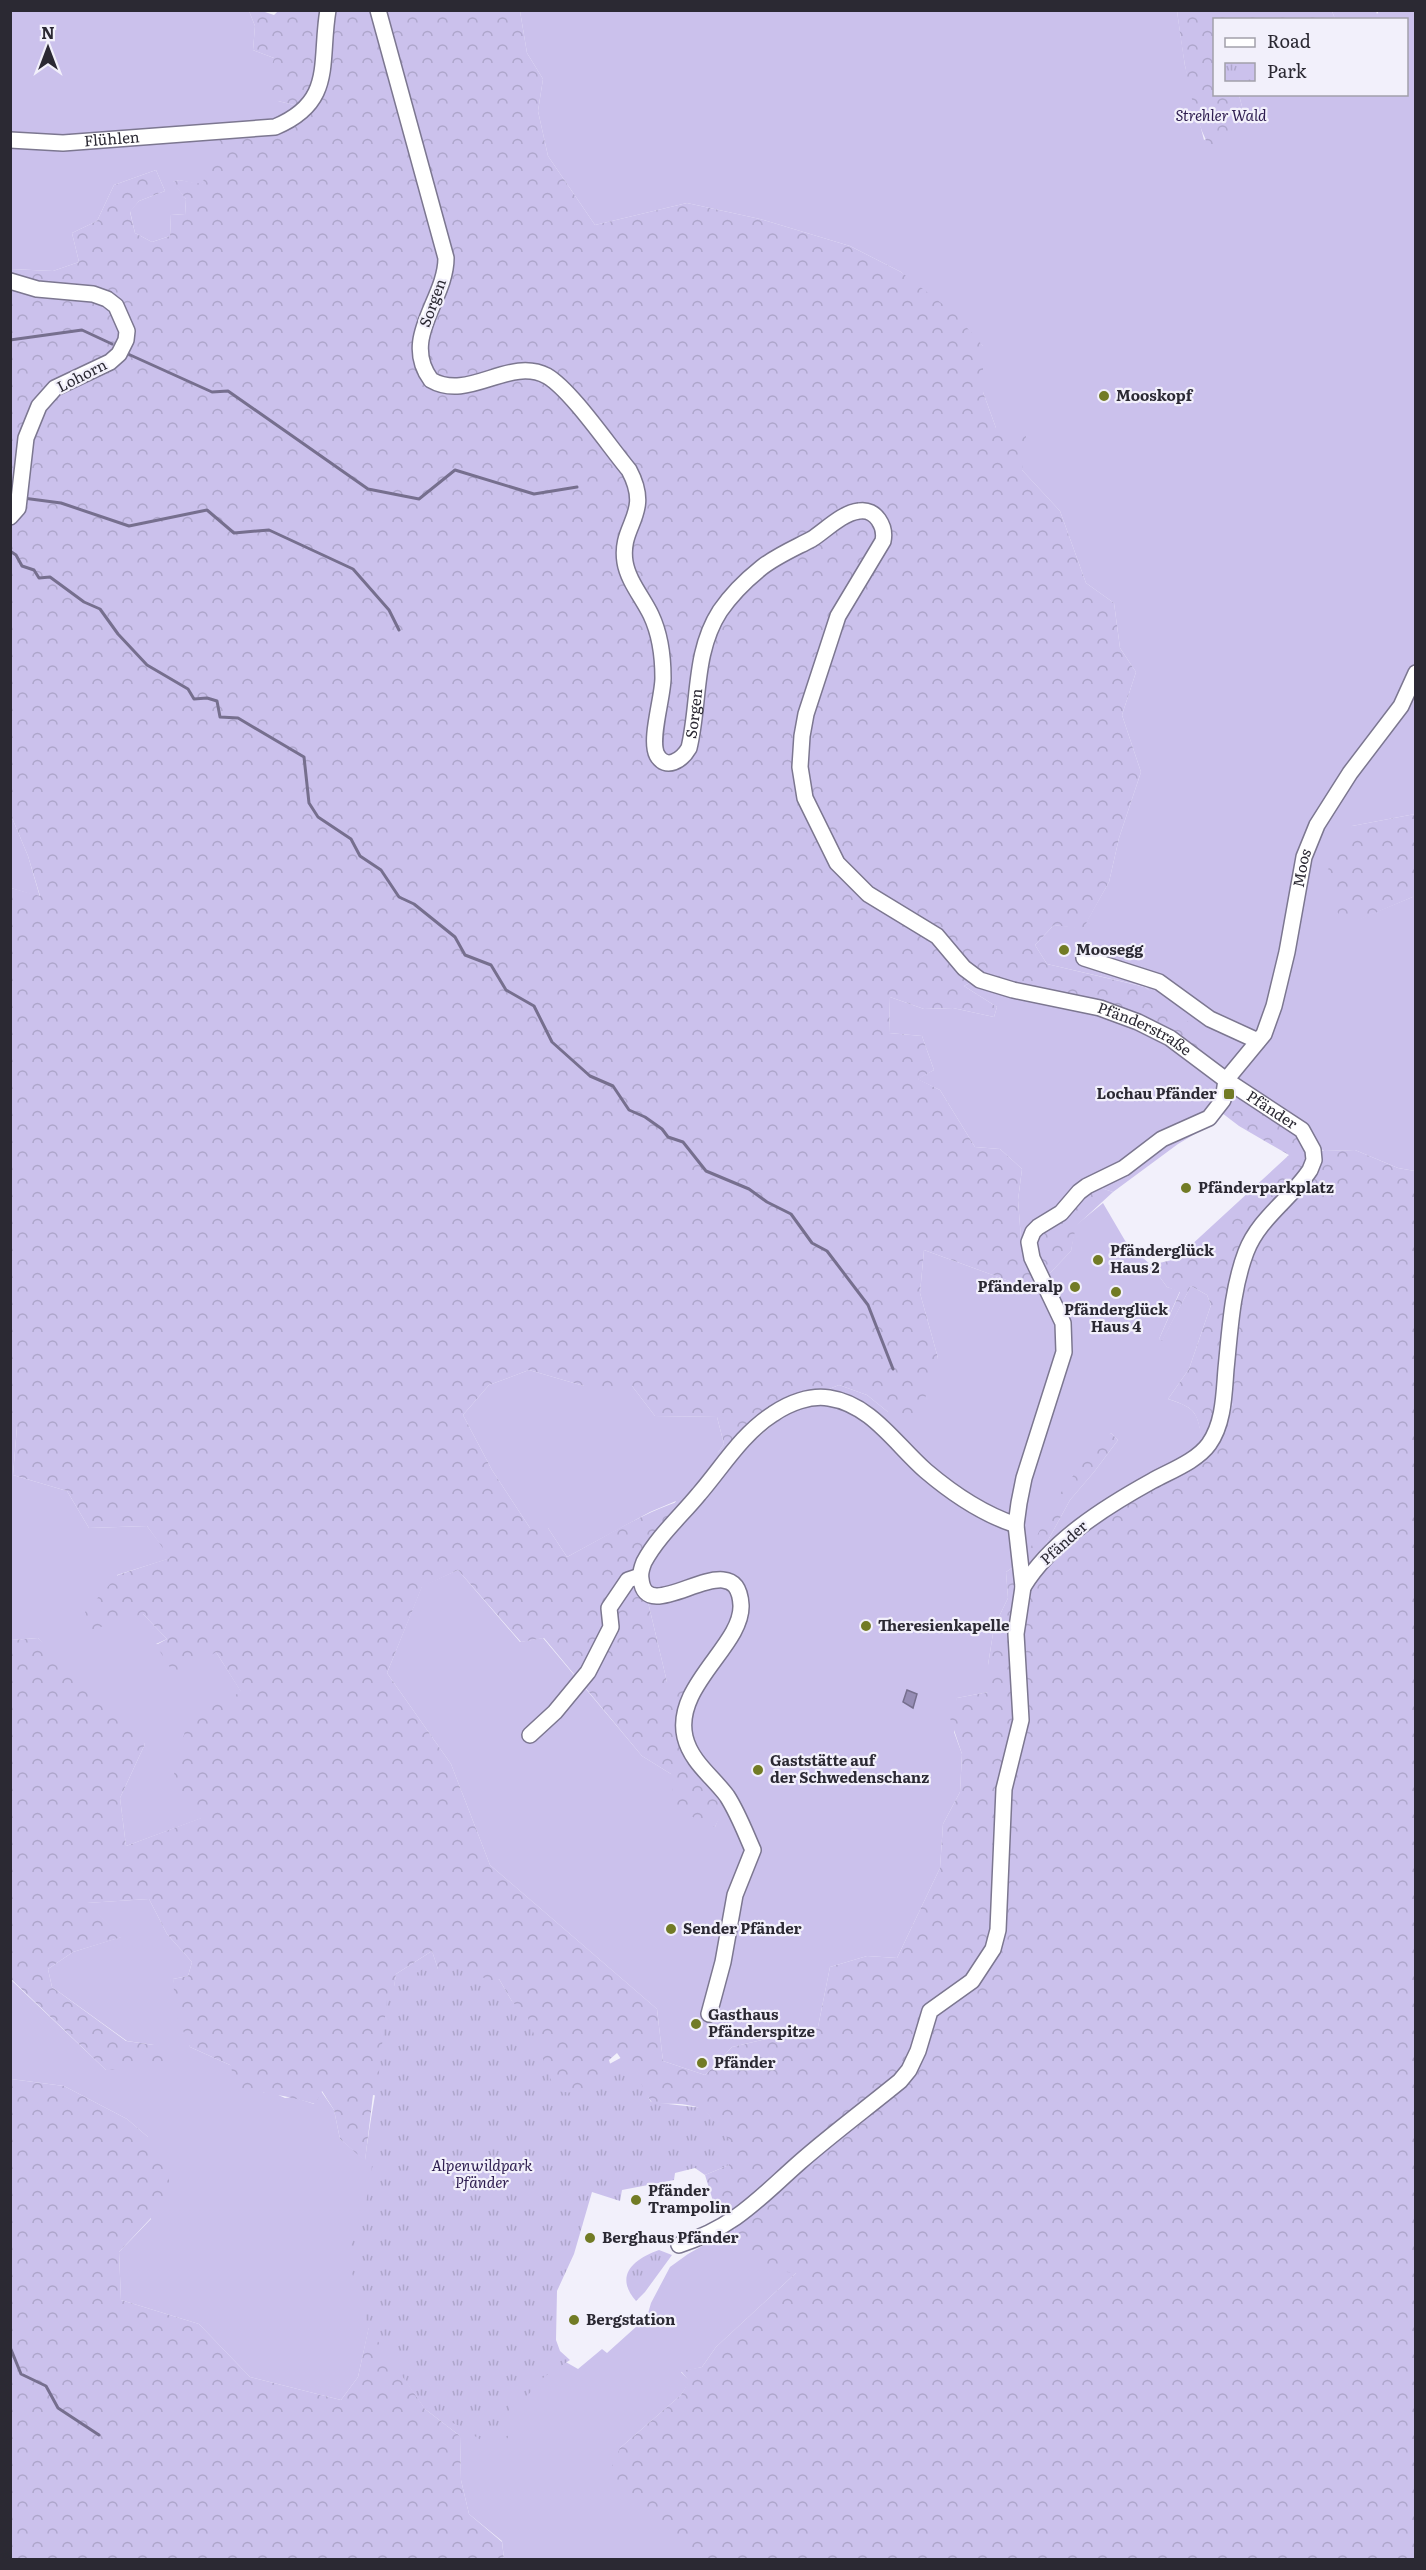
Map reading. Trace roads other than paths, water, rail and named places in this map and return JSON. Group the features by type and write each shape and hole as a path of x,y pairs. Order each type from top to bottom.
{"street":[{"name":"Flühlen","path":"10,140 63,143 274,127 299,115 307,108 319,87 328,10"},
{"name":"Sorgen","path":"378,10 446,258 444,275 422,331 421,363 431,380 452,387 518,372 538,373 547,377 567,394 629,470 636,483 639,497 635,517 627,537 625,562 651,616 660,646 663,691 654,743 658,756 667,763 673,763 689,748 704,646 714,622 730,598 763,567 846,516 857,511 874,515 883,528 883,541 838,616 806,714 800,767 805,798 837,863 855,884 936,936 964,968 980,980 1051,999"},
{"name":"Lohorn","path":"10,281 38,289 93,294 107,299 116,306 127,331 126,340 119,354 110,362 55,388 39,406 26,438 17,504"},
{"name":"Moos","path":"1226,1080 1264,1034 1274,1006 1287,952 1299,880 1310,840 1326,808 1401,706 1416,673"},
{"path":"1084,958 1159,982 1210,1019 1258,1041"},
{"name":"Pfänderstraße","path":"1051,999 1100,1008 1138,1022 1177,1042 1226,1080"},
{"name":"Pfänder","path":"679,2245 714,2232 732,2222 800,2162 900,2081 909,2070 918,2051 930,2011 972,1981 993,1949 1000,1908 1004,1789 1021,1720 1016,1634 1023,1587 1016,1525 1024,1478 1064,1352 1063,1323 1029,1249 1032,1232 1061,1213 1087,1186 1119,1172 1162,1139 1209,1118 1222,1100 1226,1080 1302,1130 1311,1143 1314,1160 1304,1179 1256,1232 1246,1251 1233,1310 1218,1428 1208,1446 1201,1452 1113,1503 1089,1520 1046,1557 1023,1587"},
{"path":"709,2014 723,1962 735,1895 753,1850 733,1806 690,1750 685,1737 684,1724 693,1694 738,1622 740,1598 731,1584 717,1579 695,1584 668,1596 654,1597 644,1590 640,1576 643,1563 659,1540 699,1495 743,1438 773,1414 795,1402 812,1398 828,1397 861,1409 925,1470 960,1498 999,1519 1016,1525"},
{"path":"530,1735 555,1712 588,1672 611,1627 609,1608 628,1580 640,1576"}],"waterway":[{"path":"10,340 82,330 112,344"},
{"path":"128,354 212,392 228,391 368,489 419,499 455,470 534,494 577,487"},
{"path":"23,498 61,503 129,526 207,510 234,533 269,530 353,569 389,610 399,630"},
{"path":"10,551 16,555 22,566 34,570 39,578 50,577 84,602 100,609 118,634 147,665 188,689 194,699 207,698 217,701 220,717 238,718 304,757 309,803 318,817 351,839 360,856 381,870 399,897 414,904 455,937 465,955 491,965 506,990 534,1006 552,1042 590,1076 613,1086 629,1110 645,1117 662,1129 668,1137 683,1142 706,1171 749,1189 767,1202 791,1214 812,1243 827,1251 868,1305 893,1369"},
{"path":"10,2347 21,2374 46,2386 58,2408 99,2435"}],"place":[{"name":"Mooskopf","path":"1104,396"},
{"name":"Moosegg","path":"1064,950"},
{"name":"Lochau Pfänder","path":"1229,1094"},
{"name":"Pfänderparkplatz","path":"1186,1188"},
{"name":"Pfänderglück Haus 2","path":"1098,1260"},
{"name":"Pfänderalp","path":"1075,1287"},
{"name":"Pfänderglück Haus 4","path":"1116,1292"},
{"name":"Theresienkapelle","path":"866,1626"},
{"name":"Gaststätte auf der Schwedenschanz","path":"758,1770"},
{"name":"Sender Pfänder","path":"671,1929"},
{"name":"Gasthaus Pfänderspitze","path":"696,2024"},
{"name":"Pfänder","path":"702,2063"},
{"name":"Pfänder Trampolin","path":"636,2200"},
{"name":"Berghaus Pfänder","path":"590,2238"},
{"name":"Bergstation","path":"574,2320"}],"park label":[{"name":"Strehler Wald","path":"1221,116"},
{"name":"Alpenwildpark Pfänder","path":"482,2174"}]}
